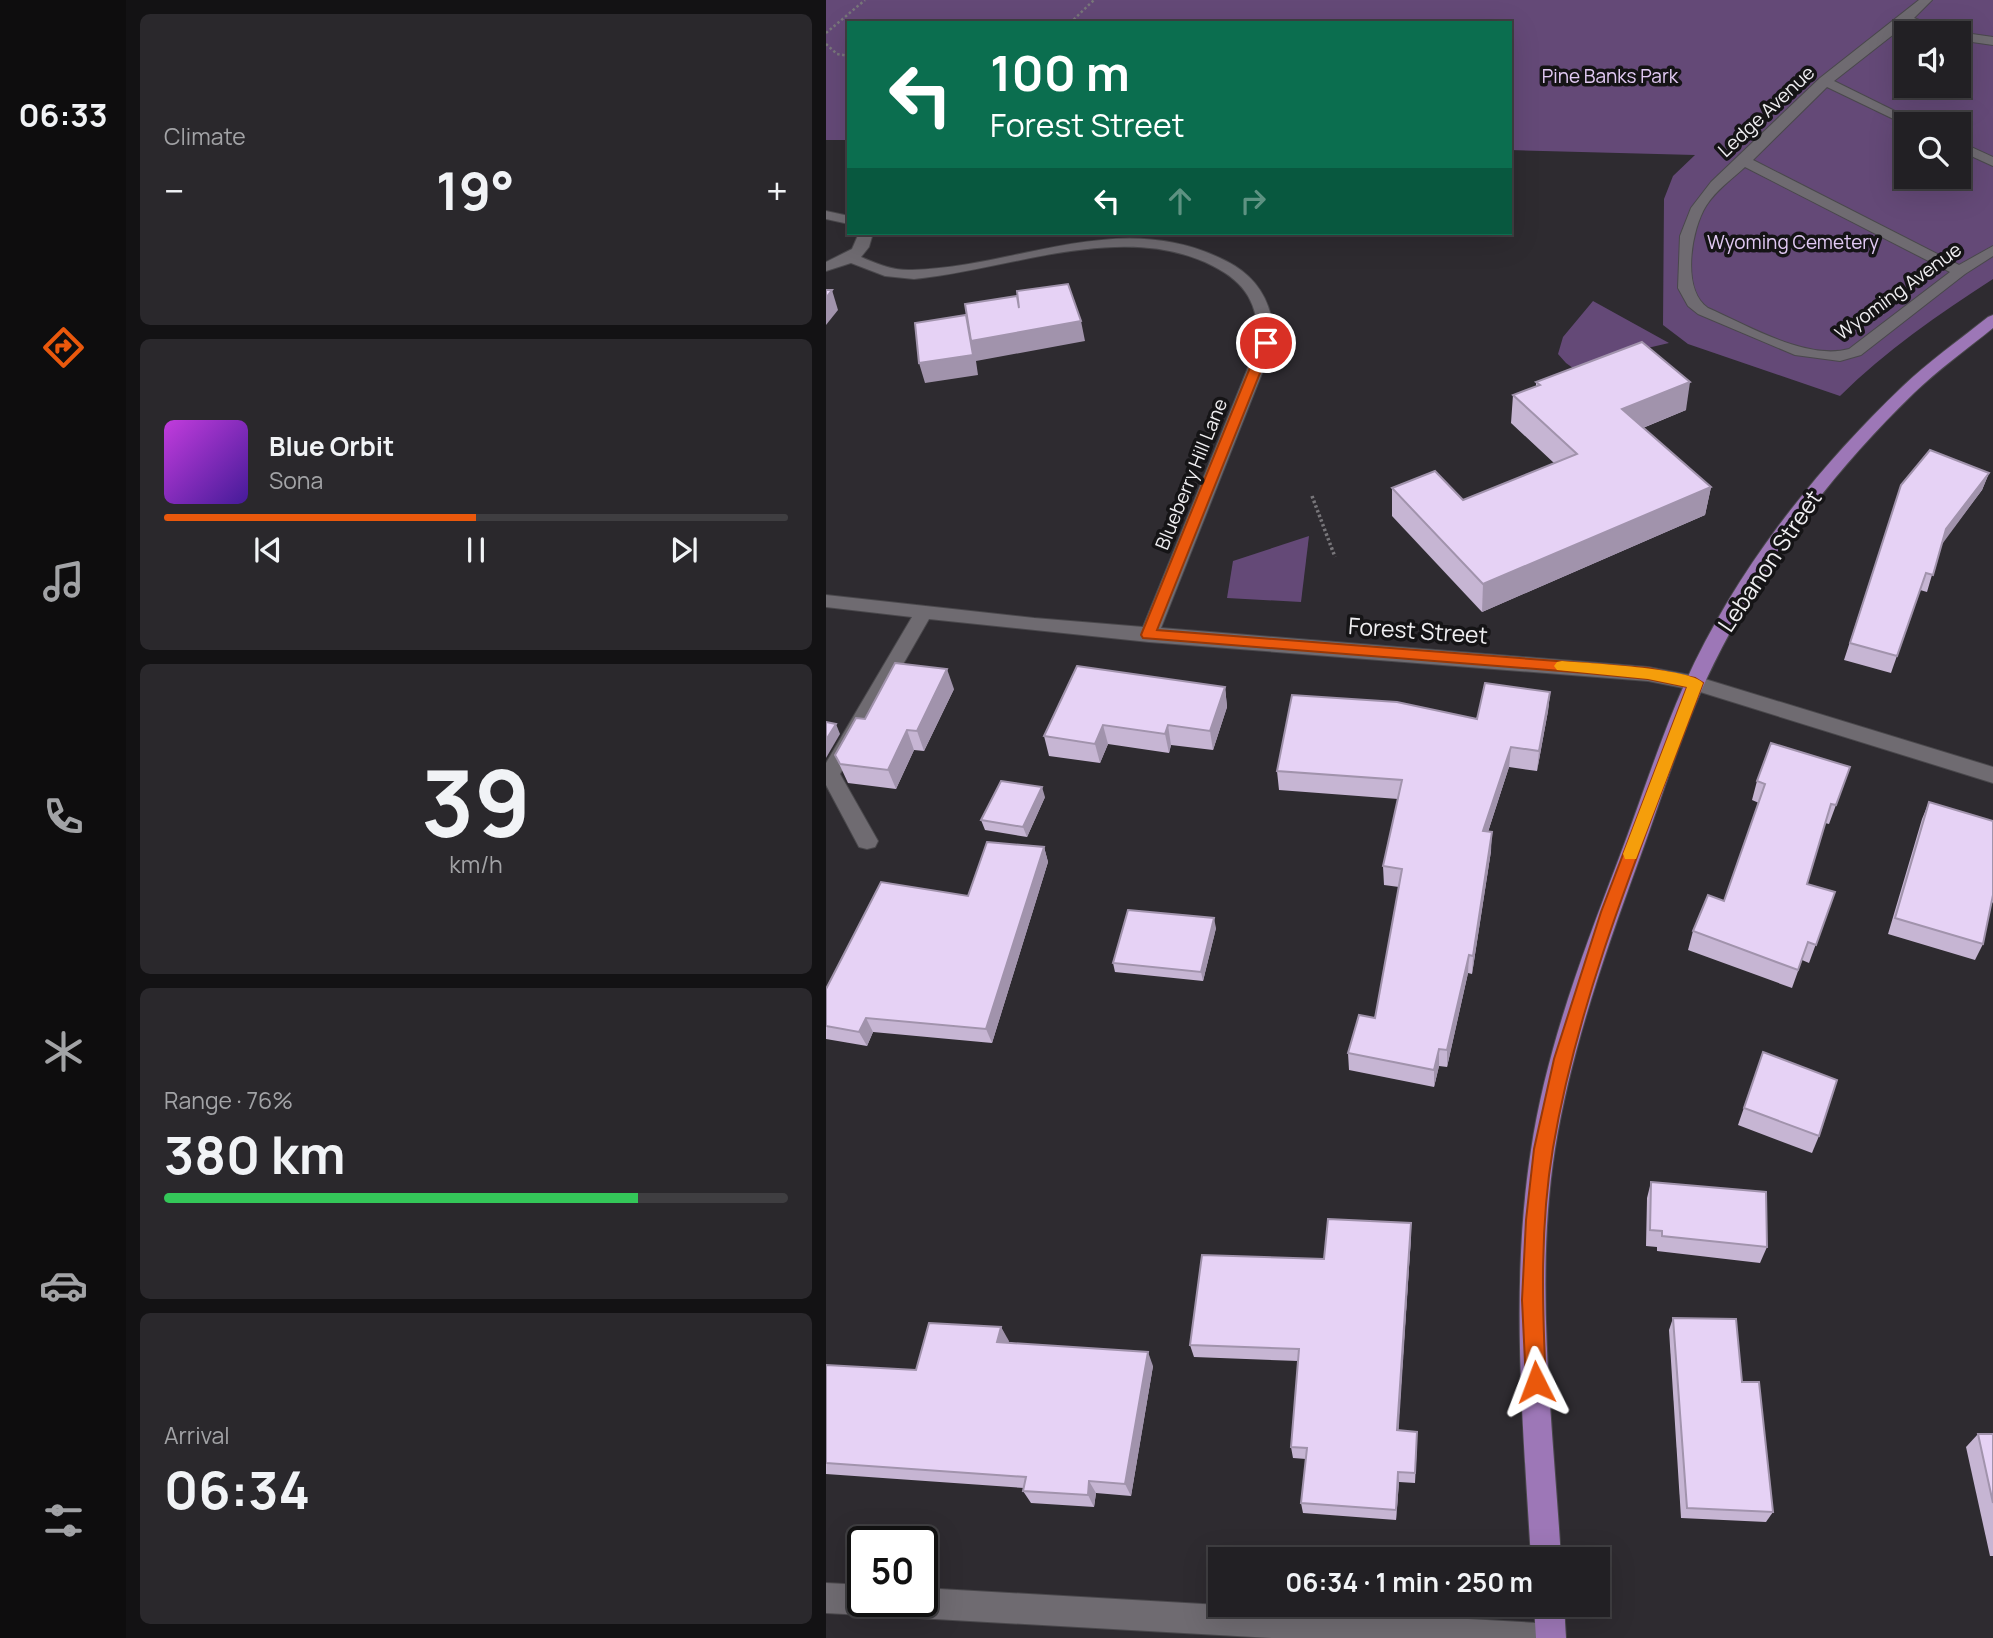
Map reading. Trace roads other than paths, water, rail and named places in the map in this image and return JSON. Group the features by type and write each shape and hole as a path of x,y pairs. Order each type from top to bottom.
{"main road":[{"name":"Lebanon Street","path":"1545,1547 1532,1300 1543,1149 1567,1041 1587,976 1695,683 1732,610 1782,536 1842,457 1910,388 1993,320"},
{"path":"1550,1617 1551,1638"}],"street":[{"name":"Ledge Avenue","path":"1684,282 1685,252 1693,216 1710,190 1744,161 1825,81 1907,19 1926,0"},
{"path":"1907,19 1913,21"},
{"path":"1971,38 1993,41"},
{"path":"1825,81 1894,114"},
{"path":"1971,151 1993,162"},
{"path":"1744,161 1961,271"},
{"path":"826,215 847,220"},
{"path":"826,267 852,258 864,245 866,235"},
{"name":"Blueberry Hill Lane","path":"852,258 873,268 912,275 1080,246 1140,243 1196,252 1220,261 1246,279 1260,298 1268,319 1266,343 1149,635"},
{"name":"Wyoming Avenue","path":"1684,282 1687,293 1699,309 1804,353 1833,358 1855,352 1961,271 1993,250"},
{"name":"Forest Street","path":"826,601 923,614 1149,635 1648,674 1695,683 1993,775"},
{"path":"867,841 830,774 923,614"},
{"path":"826,1598 847,1599"},
{"path":"938,1604 1537,1638"}],"park label":[{"name":"Pine Banks Park","path":"1610,76"},
{"name":"Wyoming Cemetery","path":"1793,242"}]}
